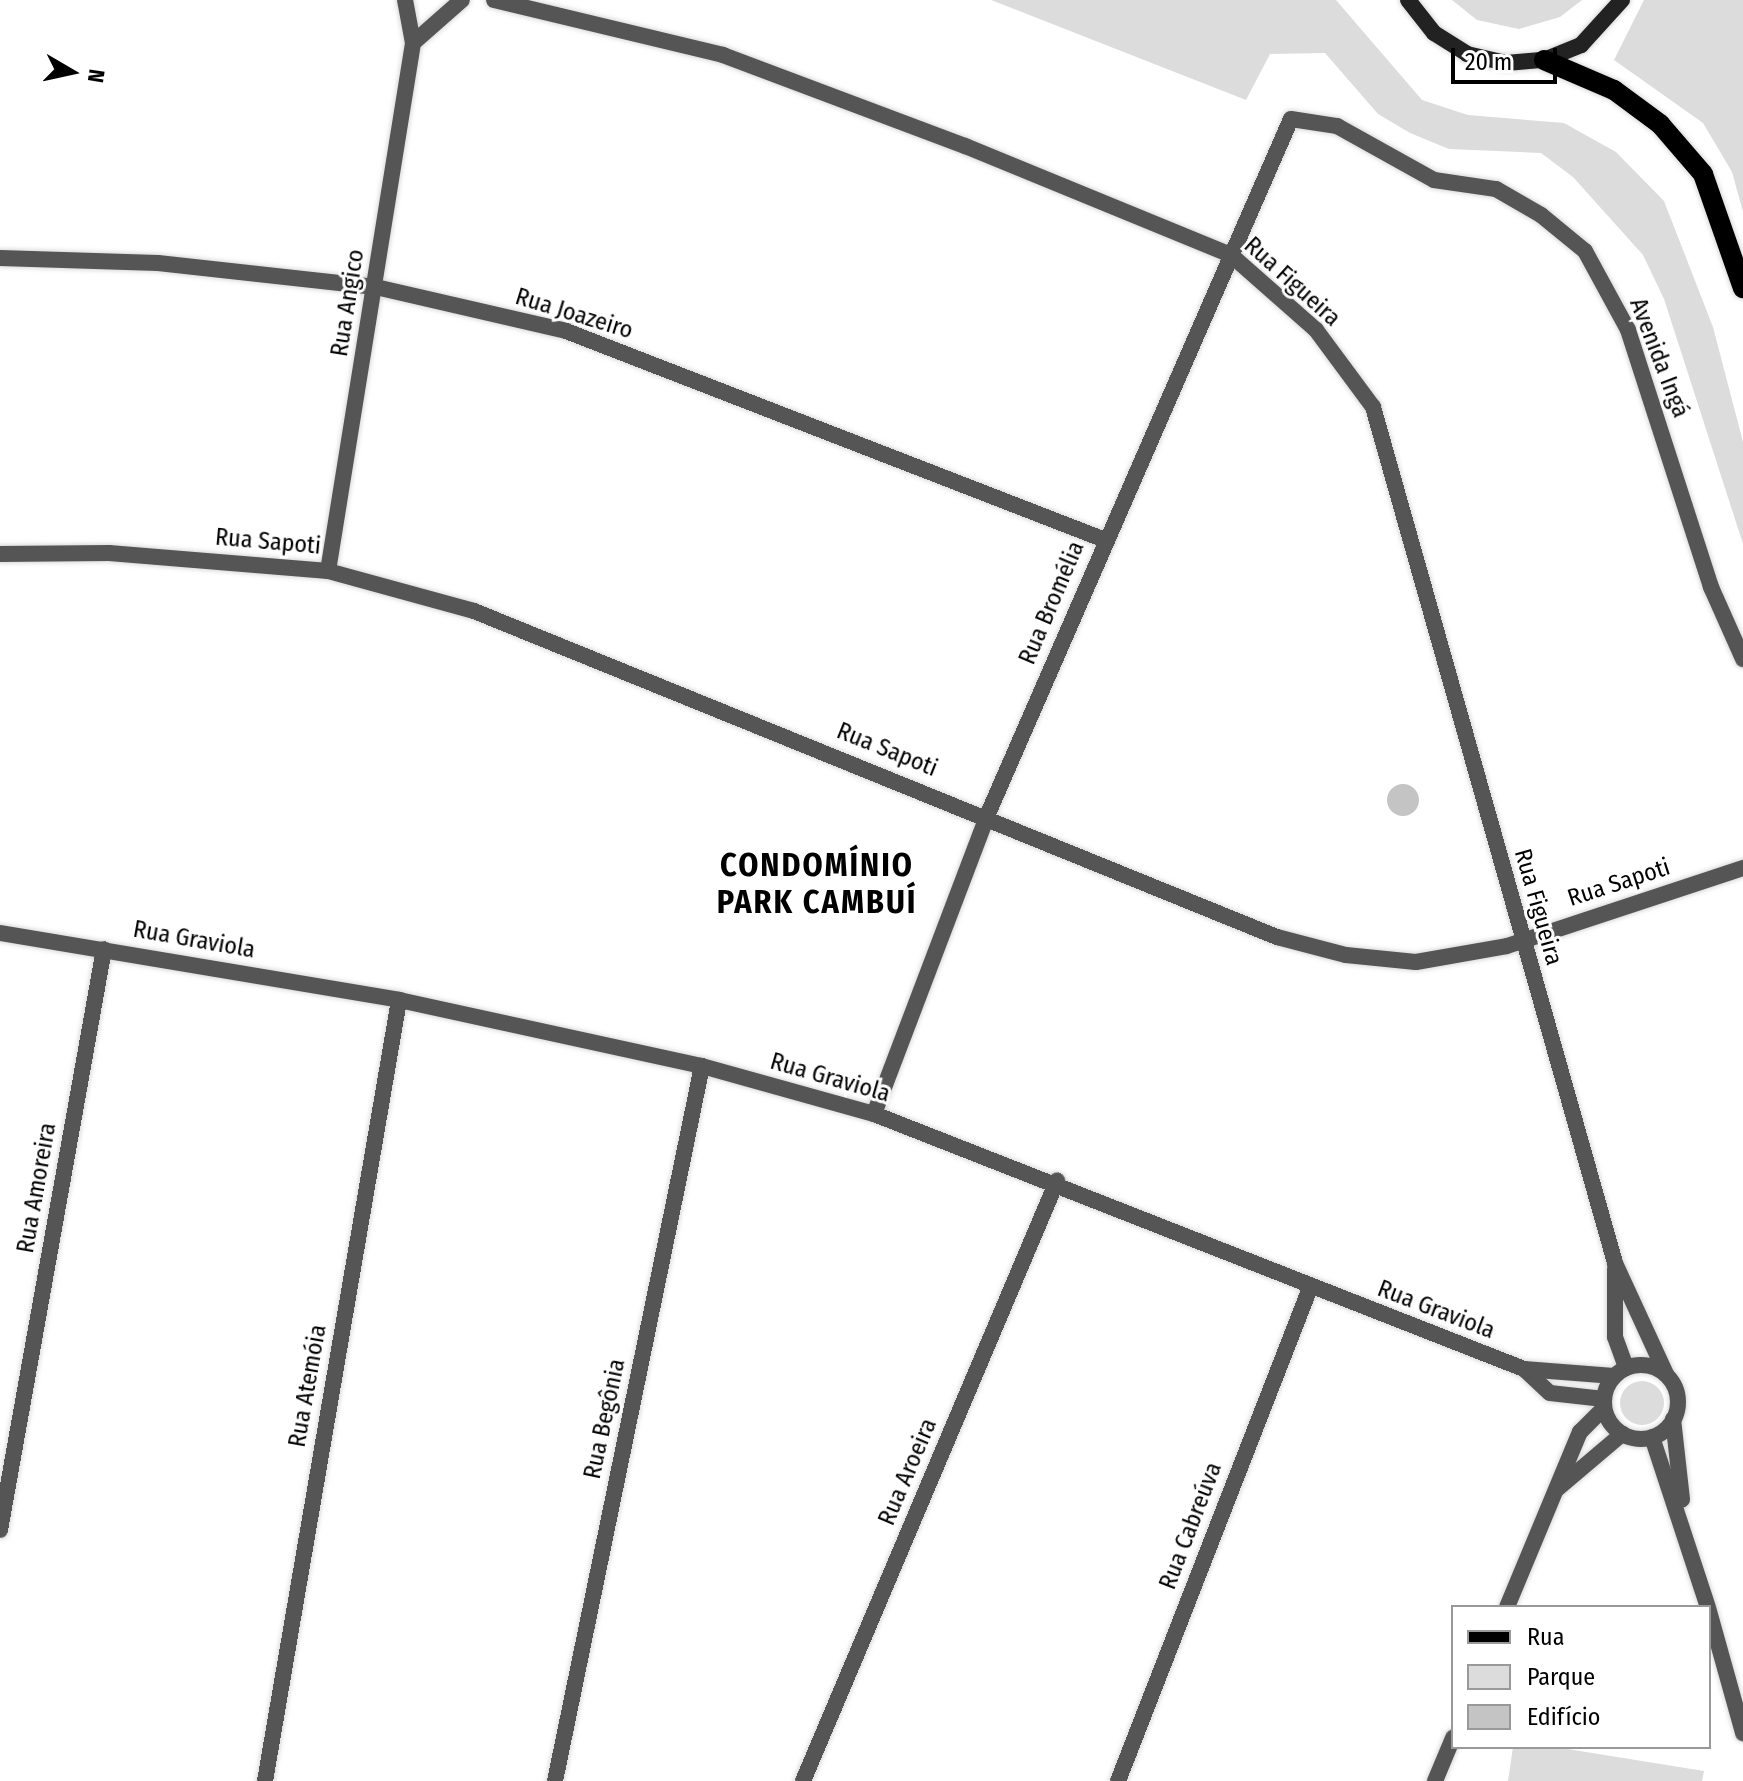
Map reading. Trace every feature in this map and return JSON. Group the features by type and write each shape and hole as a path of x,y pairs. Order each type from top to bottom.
{"main road":[{"path":"1408,0 1434,33 1467,54 1506,63 1544,60 1581,45 1622,0"},
{"path":"1544,60 1614,90 1660,124 1703,174 1743,288"}],"street":[{"name":"Rua Angico","path":"328,571 413,43 405,0"},
{"path":"413,43 462,0"},
{"name":"Rua Figueira","path":"494,0 723,55 1231,255 1316,330 1373,407 1615,1263"},
{"name":"Rua Bromélia","path":"874,1114 987,816 1291,119"},
{"name":"Avenida Ingá","path":"1291,119 1337,126 1434,180 1496,189 1541,215 1585,251 1628,330 1711,587 1743,659"},
{"name":"Rua Joazeiro","path":"0,258 158,263 376,287 566,331 1105,540"},
{"name":"Rua Sapoti","path":"0,554 109,553 328,571 474,611 987,816 1277,937 1346,955 1416,962 1523,941 1743,868"},
{"name":"Rua Graviola","path":"0,933 399,1000 702,1066 874,1114 1057,1181 1310,1288 1524,1369 1550,1393 1604,1403"},
{"name":"Rua Amoreira","path":"0,1530 104,949"},
{"name":"Rua Atemóia","path":"265,1781 399,1000"},
{"name":"Rua Begônia","path":"555,1781 702,1066"},
{"name":"Rua Aroeira","path":"803,1781 1057,1181"},
{"path":"1508,1605 1580,1432 1604,1403 1620,1372 1615,1337 1615,1263"},
{"path":"1615,1263 1676,1391 1673,1419 1684,1521"},
{"name":"Rua Cabreúva","path":"1118,1781 1310,1288"},
{"path":"1524,1369 1620,1372 1647,1365 1666,1374"},
{"path":"1604,1403 1622,1434"},
{"path":"1555,1491 1622,1434 1652,1437 1673,1419"},
{"path":"1652,1437 1684,1521 1707,1605"},
{"path":"1711,1620 1743,1733"},
{"path":"1435,1781 1451,1743"}],"green space":[{"path":"991,0 1336,0 1422,100 1468,115 1564,123 1616,152 1664,201 1713,327 1743,442 1743,544 1664,299 1643,255 1573,177 1541,153 1449,149 1410,133 1378,114 1325,53 1270,54 1246,100"},
{"path":"1452,0 1582,0 1560,17 1519,29 1477,20"},
{"path":"1644,0 1743,0 1743,212 1732,172 1703,123 1614,60"},
{"path":"1642,1381 1657,1388 1664,1403 1657,1418 1642,1425 1627,1418 1620,1403 1627,1388"},
{"path":"1513,1749 1567,1749 1704,1771 1702,1781 1508,1781"}],"building":[{"path":"1403,784 1414,789 1419,800 1414,811 1403,816 1392,811 1387,800 1392,789"}],"district":[{"name":"CONDOMÍNIO PARK CAMBUÍ","path":"817,884"}]}
